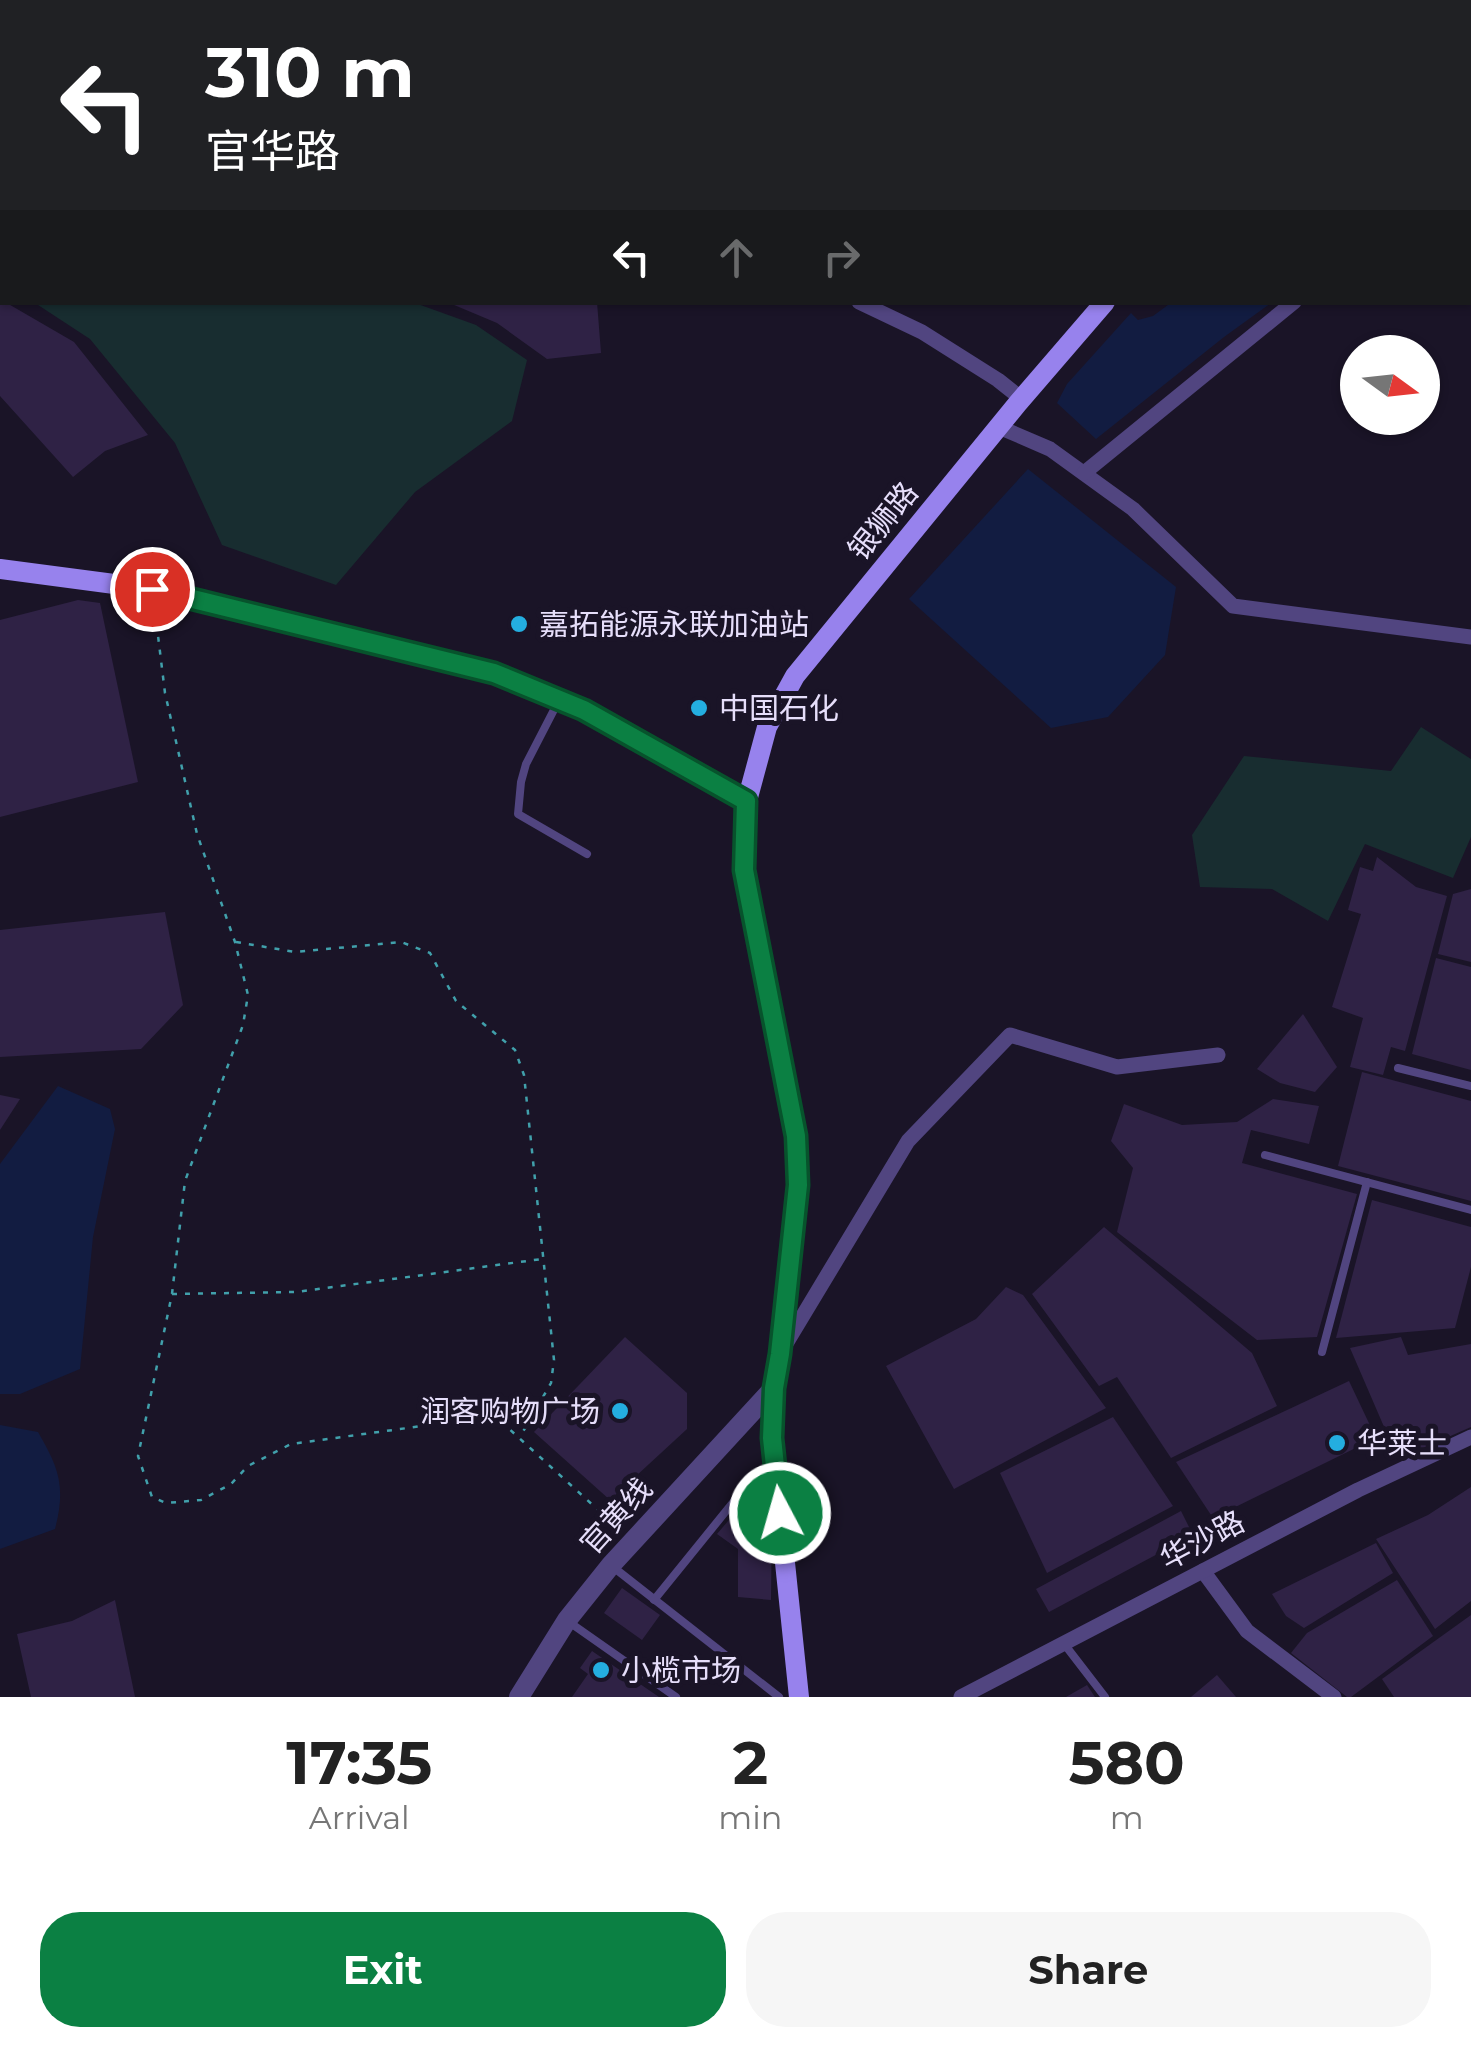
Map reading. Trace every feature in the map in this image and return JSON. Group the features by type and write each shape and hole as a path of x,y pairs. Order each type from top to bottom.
{"main road":[{"name":"银狮路","path":"798,1697 772,1438 774,1388 798,1185 796,1136 744,870 746,801 766,727 794,676 1101,305"},
{"path":"0,569 152,589 494,673 584,710 746,801"}],"street":[{"path":"865,305 922,332 1022,399"},
{"path":"1084,474 1290,305"},
{"path":"999,427 1050,449 1134,509 1233,606 1471,637"},
{"path":"780,1354 908,1141 1010,1035 1117,1067 1218,1055"},
{"name":"官黄线","path":"519,1697 567,1620 610,1565 774,1388"},
{"name":"华沙路","path":"961,1697 1358,1490 1471,1437"},
{"path":"1203,1571 1247,1632 1334,1697"}],"lane":[{"path":"559,700 526,764 518,814 587,854"},
{"path":"1398,1068 1471,1086"},
{"path":"1265,1154 1471,1210"},
{"path":"1322,1352 1366,1182"},
{"path":"654,1600 735,1500 780,1513"},
{"path":"610,1565 779,1697"},
{"path":"567,1620 676,1697"},
{"path":"1064,1643 1104,1697"}],"path":[{"path":"152,589 164,693 192,817 235,942 248,995 243,1025 185,1181 172,1294 138,1456 152,1496 166,1503 202,1500 231,1484 248,1466 291,1444 495,1416 633,1541"},
{"path":"235,942 296,952 401,942 430,953 456,1001 515,1050 524,1076 554,1360 551,1383 520,1438"},
{"path":"172,1294 296,1292 543,1258"}],"green space":[{"path":"38,305 421,305 476,325 527,360 512,421 415,492 336,585 222,545 175,443 90,339"},
{"path":"1421,727 1471,759 1471,837 1453,878 1365,844 1328,921 1272,889 1200,887 1192,835 1244,756 1391,771"}],"water":[{"path":"1168,305 1268,305 1096,439 1057,403 1067,384 1131,313 1138,320 1153,316"},
{"path":"1028,469 1176,587 1165,655 1108,717 1051,728 909,599"},
{"path":"58,1086 110,1109 115,1129 93,1237 80,1369 20,1394 0,1394 0,1164"},
{"path":"0,1425 38,1432 56,1467 60,1501 55,1529 0,1549"}],"building":[{"path":"0,305 10,305 74,342 148,435 105,451 73,477 0,396"},
{"path":"454,305 597,305 601,353 547,359 497,323"},
{"path":"78,600 100,603 138,782 0,817 0,620"},
{"path":"1377,857 1416,887 1447,896 1405,1051 1391,1047 1383,1075 1350,1067 1363,1018 1332,1007 1361,914 1348,910 1360,867 1373,871"},
{"path":"1471,889 1471,962 1438,954 1453,894"},
{"path":"165,912 183,1005 141,1049 0,1057 0,930"},
{"path":"1436,958 1471,967 1471,1070 1412,1054"},
{"path":"1303,1014 1337,1067 1315,1092 1280,1083 1257,1069"},
{"path":"1362,1072 1471,1101 1471,1201 1338,1166"},
{"path":"0,1095 20,1099 0,1130"},
{"path":"1273,1099 1319,1106 1309,1144 1251,1130 1242,1163 1357,1194 1317,1337 1257,1340 1117,1232 1133,1168 1111,1141 1124,1104 1182,1125 1237,1122"},
{"path":"1372,1200 1471,1227 1471,1267 1455,1328 1336,1338"},
{"path":"1104,1227 1252,1353 1277,1406 1171,1458 1117,1377 1099,1386 1032,1294"},
{"path":"1006,1287 1023,1295 1106,1408 954,1489 886,1366 976,1319"},
{"name":"润客购物广场","path":"625,1337 687,1393 687,1429 610,1500 534,1432"},
{"path":"1401,1337 1408,1355 1471,1344 1471,1427 1414,1452 1407,1437 1391,1443 1350,1348"},
{"path":"1349,1381 1376,1438 1213,1518 1176,1462"},
{"path":"1113,1417 1173,1506 1047,1573 1000,1473"},
{"path":"1471,1487 1471,1601 1435,1629 1376,1539 1428,1515"},
{"path":"739,1508 772,1517 771,1600 738,1597 738,1549 717,1534"},
{"path":"1181,1511 1193,1535 1049,1612 1036,1589"},
{"path":"1376,1543 1393,1573 1304,1628 1286,1616 1272,1594"},
{"path":"1397,1580 1433,1636 1351,1697 1291,1653 1307,1633"},
{"path":"622,1588 660,1615 642,1640 604,1613"},
{"path":"115,1600 135,1697 31,1697 17,1634 72,1621"},
{"path":"1471,1615 1471,1697 1394,1697 1382,1679"},
{"name":"小榄市场","path":"592,1651 659,1697 572,1697 588,1674 580,1668"},
{"path":"1217,1675 1236,1697 1191,1697"},
{"path":"1087,1685 1095,1697 1066,1697"}],"place":[{"name":"嘉拓能源永联加油站","path":"519,624"},
{"name":"中国石化","path":"699,708"},
{"name":"润客购物广场","path":"620,1411"},
{"name":"华莱士","path":"1337,1443"},
{"name":"小榄市场","path":"601,1670"}],"route":[{"path":"152,589 494,673 584,710 746,801 744,870 796,1136 798,1185 774,1388 772,1438 780,1513"}]}
